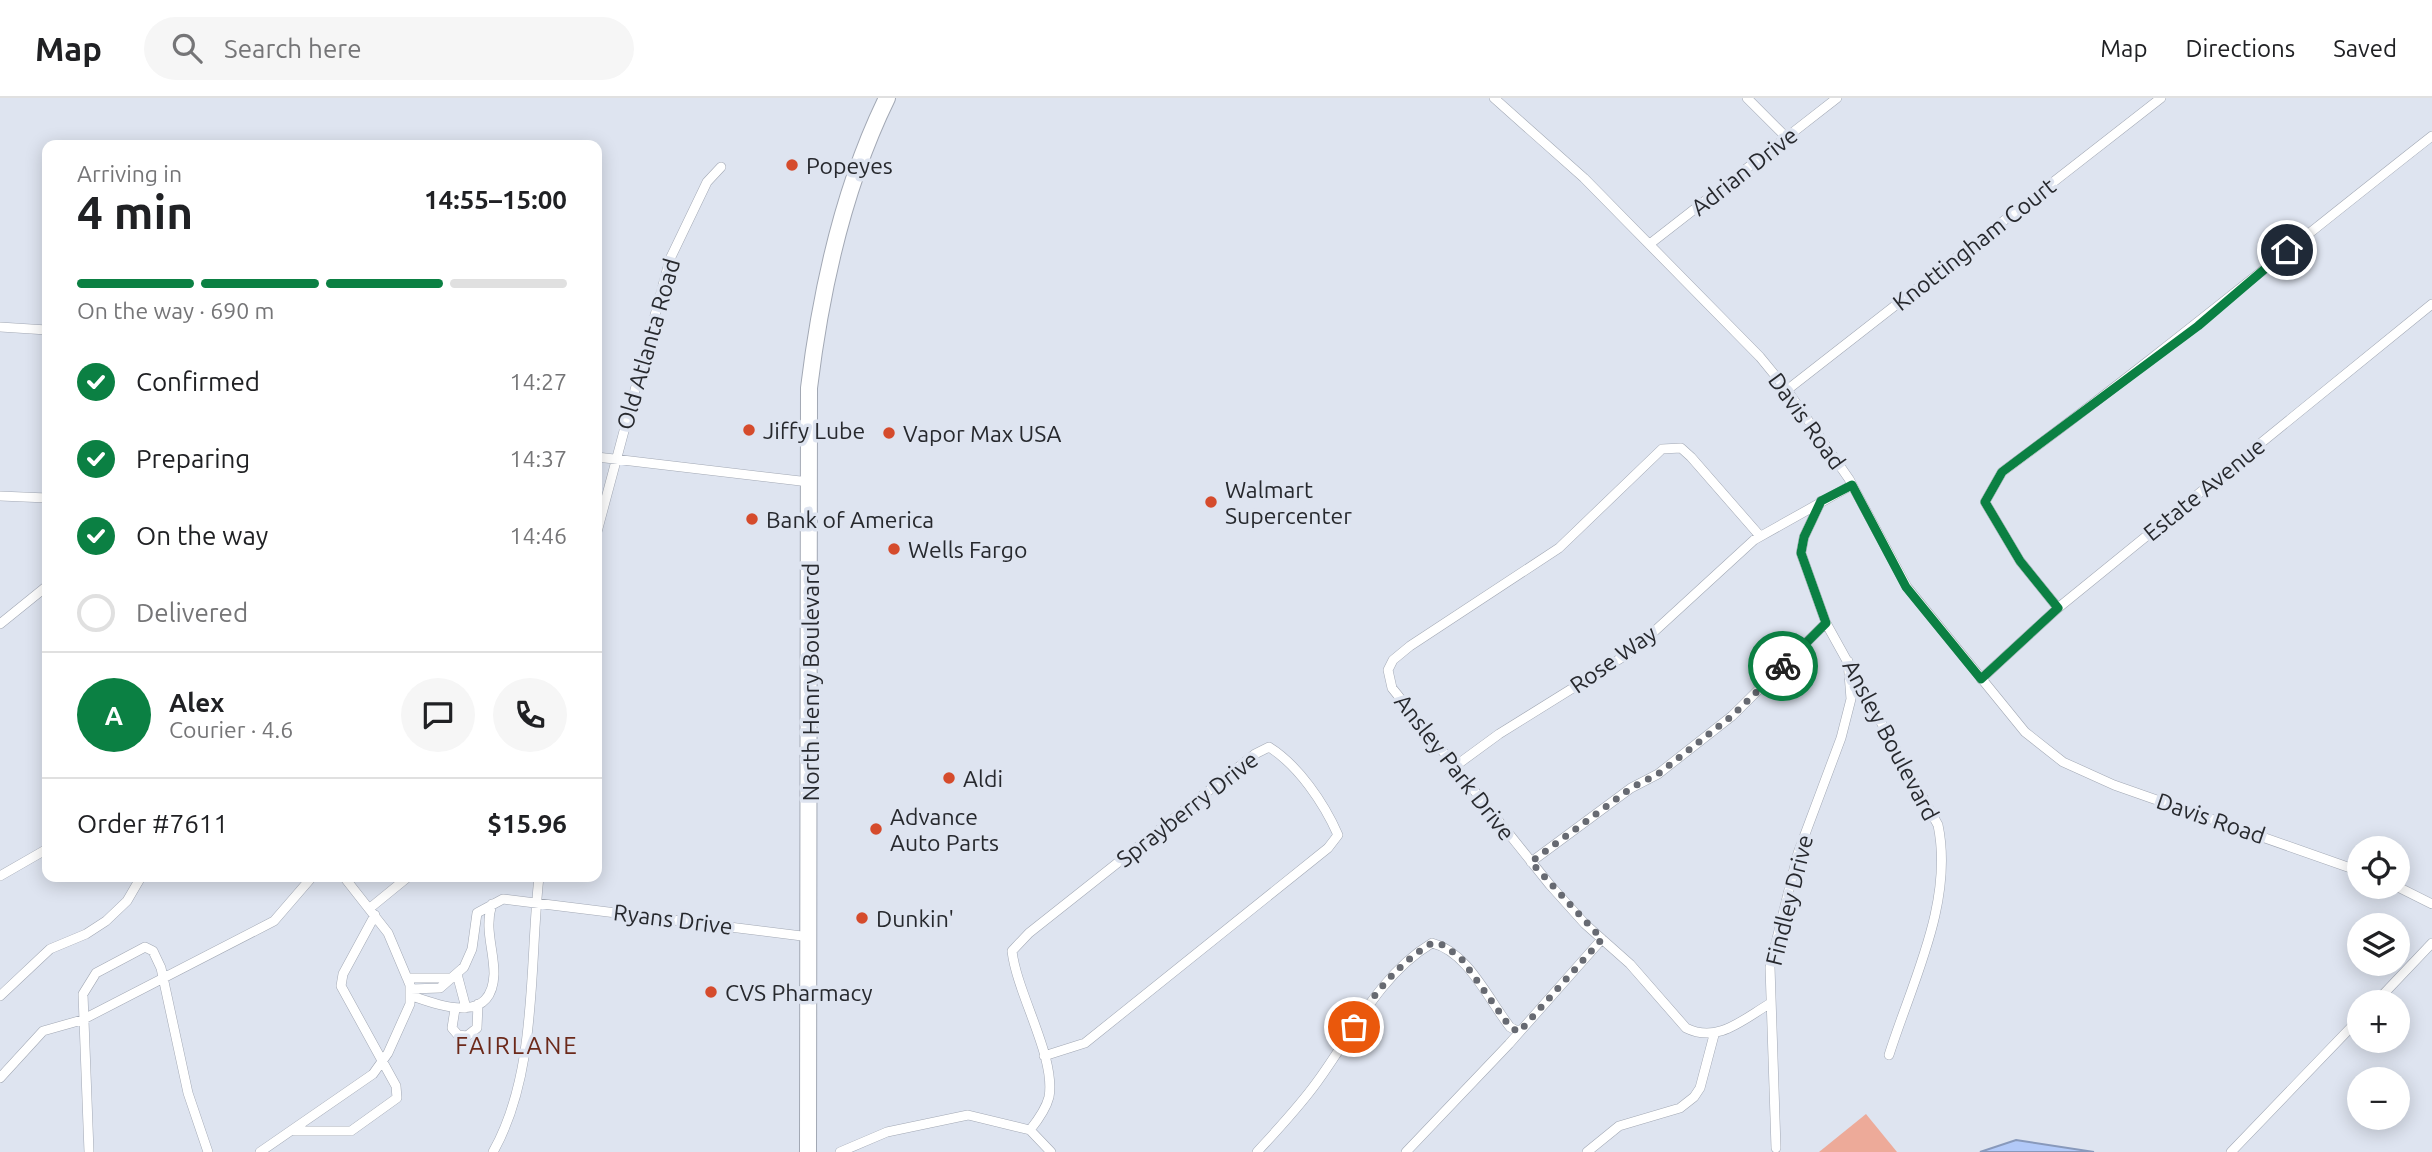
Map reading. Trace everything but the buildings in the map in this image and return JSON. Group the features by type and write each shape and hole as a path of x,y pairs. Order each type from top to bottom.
{"highway":[{"name":"North Henry Boulevard","path":"808,1152 809,388 823,291 860,159 887,98"}],"street":[{"name":"Davis Road","path":"1494,98 1568,163 1651,243 1719,312 1787,390 1852,485 1906,587 2025,732 2063,762 2114,785 2347,867"},
{"path":"1747,98 1786,137"},
{"name":"Adrian Drive","path":"1651,243 1837,98"},
{"name":"Knottingham Court","path":"1787,390 2161,98"},
{"path":"2058,608 2020,561 1985,502 2002,472 2198,326 2267,267 2432,136"},
{"name":"Old Atlanta Road","path":"602,512 670,259 707,182 720,167"},
{"name":"Estate Avenue","path":"1981,679 2058,608 2432,304"},
{"path":"1,327 42,330"},
{"name":"Ansley Park Drive","path":"1714,1035 1697,1034 1686,1028 1630,964 1602,939 1531,862 1392,688 1388,670 1393,660 1441,624 1559,548 1662,449 1681,448 1713,479 1760,536"},
{"path":"602,458 809,482"},
{"path":"1760,536 1852,485"},
{"path":"0,496 42,498"},
{"name":"Ansley Boulevard","path":"1821,501 1804,537 1801,553 1826,623 1918,784 1938,825 1944,850 1935,913 1889,1055"},
{"name":"Rose Way","path":"1454,767 1499,734 1634,650 1721,567 1760,536"},
{"path":"0,624 42,590"},
{"path":"1531,862 1631,788 1658,774 1732,716 1826,623"},
{"name":"Findley Drive","path":"1776,1148 1770,967 1798,853 1841,738 1850,699 1848,659"},
{"name":"Sprayberry Drive","path":"1030,1130 1042,1113 1049,1096 1044,1056 1014,973 1012,951 1029,933 1255,754 1269,747 1284,757 1330,817 1338,835 1328,848 1085,1043 1044,1056"},
{"path":"0,876 42,852"},
{"path":"0,996 50,949 86,934 106,922 127,901 138,882"},
{"path":"0,1078 22,1057 38,1034 54,1026 82,1020 274,921 308,882"},
{"path":"260,1152 373,1074 382,1063 411,993 388,933 348,882"},
{"path":"293,1130 351,1131 393,1103 398,1092 341,986 343,974 372,912 400,882"},
{"path":"492,1152 512,1104 523,1058 531,1004 538,882"},
{"path":"2410,893 2432,904"},
{"name":"Ryans Drive","path":"492,904 503,899 536,901 810,937"},
{"path":"411,993 440,988 455,976 470,956 477,913 492,904"},
{"path":"411,993 455,1009 466,1009 478,1004 488,994 494,975 488,928 492,904"},
{"path":"1406,1152 1602,939"},
{"path":"1257,1152 1317,1082 1380,988 1420,950 1432,943 1455,953 1510,1027 1519,1032"},
{"path":"2387,990 2432,943"},
{"path":"89,1152 83,994 91,978 142,947 153,951 164,978 188,1093 208,1152"},
{"path":"407,978 455,976"},
{"path":"455,976 466,1009"},
{"path":"1587,1152 1619,1126 1680,1108 1694,1097 1700,1088 1714,1035 1771,1003"},
{"path":"455,1009 452,1028 458,1035 467,1036 477,1028 478,1004"},
{"path":"2231,1152 2347,1031"},
{"path":"840,1152 887,1132 968,1115 1030,1130 1051,1152"}],"shaded area":[{"path":"1866,1114 1897,1152 1819,1152"}],"water":[{"path":"2016,1140 2094,1152 1980,1152"}],"way so far":[{"path":"1354,1027 1380,988 1420,950 1432,943 1443,945 1461,958 1510,1027 1519,1032 1602,939 1567,905 1531,862 1631,788 1658,774 1732,716 1783,666"}],"place":[{"name":"Popeyes","path":"792,165"},
{"name":"Jiffy Lube","path":"749,430"},
{"name":"Vapor Max USA","path":"889,433"},
{"name":"Walmart Supercenter","path":"1211,502"},
{"name":"Bank of America","path":"752,519"},
{"name":"Wells Fargo","path":"894,549"},
{"name":"Aldi","path":"949,778"},
{"name":"Advance Auto Parts","path":"876,829"},
{"name":"Dunkin'","path":"862,918"},
{"name":"CVS Pharmacy","path":"711,992"}],"district":[{"name":"FAIRLANE","path":"517,1045"}],"route":[{"path":"1783,666 1826,623 1801,553 1804,537 1821,501 1852,485 1906,587 1981,679 2058,608 2020,561 1985,502 2002,472 2198,326 2199,321 2287,250"}]}
